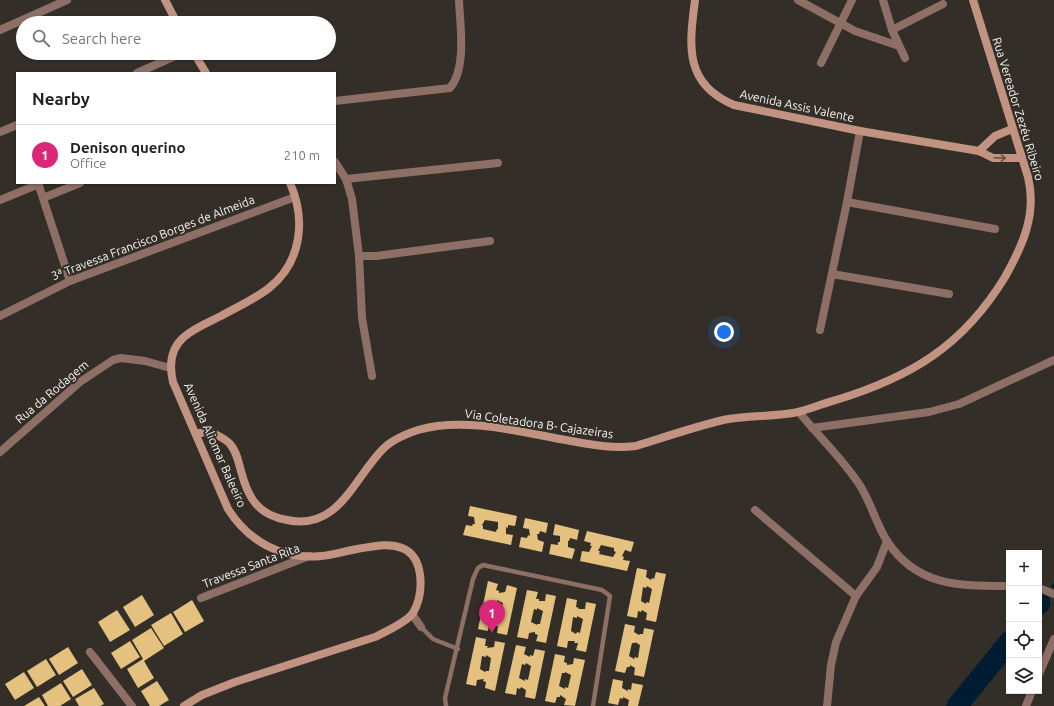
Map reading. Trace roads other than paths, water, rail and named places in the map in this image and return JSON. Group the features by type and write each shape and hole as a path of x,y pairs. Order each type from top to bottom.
{"main road":[{"path":"165,0 173,16"},
{"name":"Avenida Assis Valente","path":"695,0 691,38 692,60 695,71 710,91 720,99 734,105 860,131 979,151 993,158 1022,158"},
{"name":"Rua Vereador Zezéu Ribeiro","path":"772,416 799,412 859,393 898,377 927,361 952,342 968,326 1001,282 1022,245 1028,228 1031,188 973,0"},
{"path":"198,60 205,72"},
{"path":"979,151 995,136 1012,129"},
{"path":"170,368 171,358 184,337 260,294 280,278 288,267 297,249 301,230 299,211 290,184"},
{"name":"Avenida Aliomar Baleeiro","path":"170,368 174,382 228,508 250,536 276,550 291,554 309,556 321,556 374,546 390,545 402,548 411,553 419,568 420,591 412,614"},
{"name":"Via Coletadora B- Cajazeiras","path":"190,419 229,443 237,454 243,480 252,499 267,515 297,522 308,522 329,513 340,504 382,450 408,433 420,429 456,424 506,430 604,447 622,448 636,446 725,420 772,416"},
{"path":"196,434 213,433"},
{"path":"200,443 202,438 213,433"},
{"path":"184,706 202,695 235,682 375,637 387,632 412,614"}],"street":[{"path":"31,16 67,0"},
{"path":"336,101 450,88 456,81 459,67 459,0"},
{"path":"798,0 841,22 855,31 899,46"},
{"path":"821,63 852,0"},
{"path":"883,0 892,30 905,58"},
{"path":"892,30 943,4"},
{"path":"0,30 16,23"},
{"path":"139,72 166,60"},
{"path":"0,132 16,125"},
{"path":"820,330 847,202 860,131"},
{"path":"346,179 498,163"},
{"path":"336,164 346,179 352,199 358,256 362,318 372,376"},
{"path":"0,200 38,184 70,281"},
{"path":"43,198 78,184"},
{"name":"3ª Travessa Francisco Borges de Almeida","path":"0,316 70,281 295,197"},
{"path":"847,202 995,229"},
{"path":"358,256 490,242"},
{"path":"832,274 949,294"},
{"name":"Rua da Rodagem","path":"0,452 80,382 113,360 121,358 146,361 170,368"},
{"path":"812,428 929,412 959,404 1054,360"},
{"path":"799,412 860,485 887,541 900,558 917,571 934,580 957,585 1006,586"},
{"path":"755,510 856,596"},
{"path":"827,706 833,654 836,642 856,596 877,567 887,541"},
{"name":"Travessa Santa Rita","path":"201,598 309,556"},
{"path":"1042,589 1054,594"},
{"path":"412,614 421,627"},
{"path":"1042,667 1054,639"},
{"path":"90,652 132,706"},
{"path":"1026,706 1031,694"}],"lane":[{"path":"446,706 445,698 458,650 473,579 478,568 483,565 607,592 611,599 593,706"},
{"path":"421,627 433,639 458,650"}],"waterway":[{"path":"957,706 1006,646"}],"place":[{"name":"Denison querino","path":"492,633"}]}
